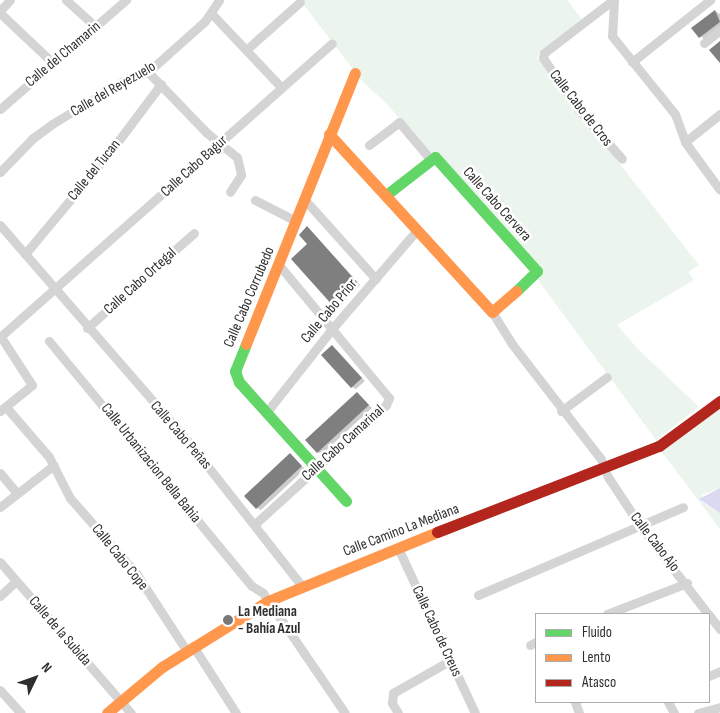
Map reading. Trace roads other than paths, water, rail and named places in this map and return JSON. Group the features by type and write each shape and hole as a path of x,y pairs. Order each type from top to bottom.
{"street":[{"path":"10,0 0,12 52,62"},
{"path":"66,0 96,27"},
{"name":"Calle del Chamarin","path":"0,108 126,0"},
{"name":"Calle del Reyezuelo","path":"0,172 33,138 52,124 123,81 148,72 211,13 219,0"},
{"path":"613,0 612,36 679,120 685,142 719,187"},
{"name":"Calle Cabo de Cros","path":"613,0 543,56 579,110 622,159"},
{"path":"632,62 710,0"},
{"path":"246,50 300,2"},
{"path":"211,13 282,88"},
{"path":"704,43 720,30"},
{"name":"Calle Cabo Bagur","path":"0,337 332,42"},
{"path":"148,72 195,121 221,142 241,165 241,175 230,192"},
{"name":"Calle Cabo Corrubedo","path":"346,501 239,382 235,371 355,73"},
{"name":"Calle del Tucan","path":"25,254 110,152 161,84"},
{"path":"685,142 720,114"},
{"path":"370,145 400,122 433,159 386,195"},
{"path":"330,134 492,312 512,344 604,467"},
{"name":"Calle Cabo Cervera","path":"433,159 537,272 492,312"},
{"path":"255,200 296,221"},
{"path":"305,200 376,279"},
{"name":"Calle Cabo Peñas","path":"0,225 87,328 187,440 255,524 301,585"},
{"name":"Calle Cabo Prior","path":"266,413 331,330 417,230"},
{"name":"Calle Cabo Ortegal","path":"87,328 194,233"},
{"name":"Calle Cabo Camarinal","path":"255,524 389,398 279,265"},
{"name":"Calle Cabo Cope","path":"0,337 32,385 3,409 54,465 70,498 136,572 236,713"},
{"name":"Calle Urbanizacion Bella Bahia","path":"49,341 252,586 345,713"},
{"path":"561,411 607,377"},
{"name":"Calle Camino La Mediana","path":"107,713 120,700 190,648 264,603 301,585 659,446 720,401"},
{"path":"0,507 54,465"},
{"name":"Calle Cabo Ajo","path":"604,467 640,527 687,583 708,613"},
{"path":"0,473 17,493"},
{"path":"478,595 683,507"},
{"name":"Calle Cabo de Creus","path":"398,548 475,713"},
{"name":"Calle de la Subida","path":"0,562 131,713"},
{"path":"0,596 16,581"},
{"path":"610,613 687,583"},
{"name":"Calle Cabo Ajo","path":"710,616 720,629"},
{"path":"398,713 391,696 451,660"},
{"path":"0,690 21,713"},
{"path":"698,713 720,707"}],"place":[{"name":"La Mediana - Bahía Azul","path":"228,620"}]}
